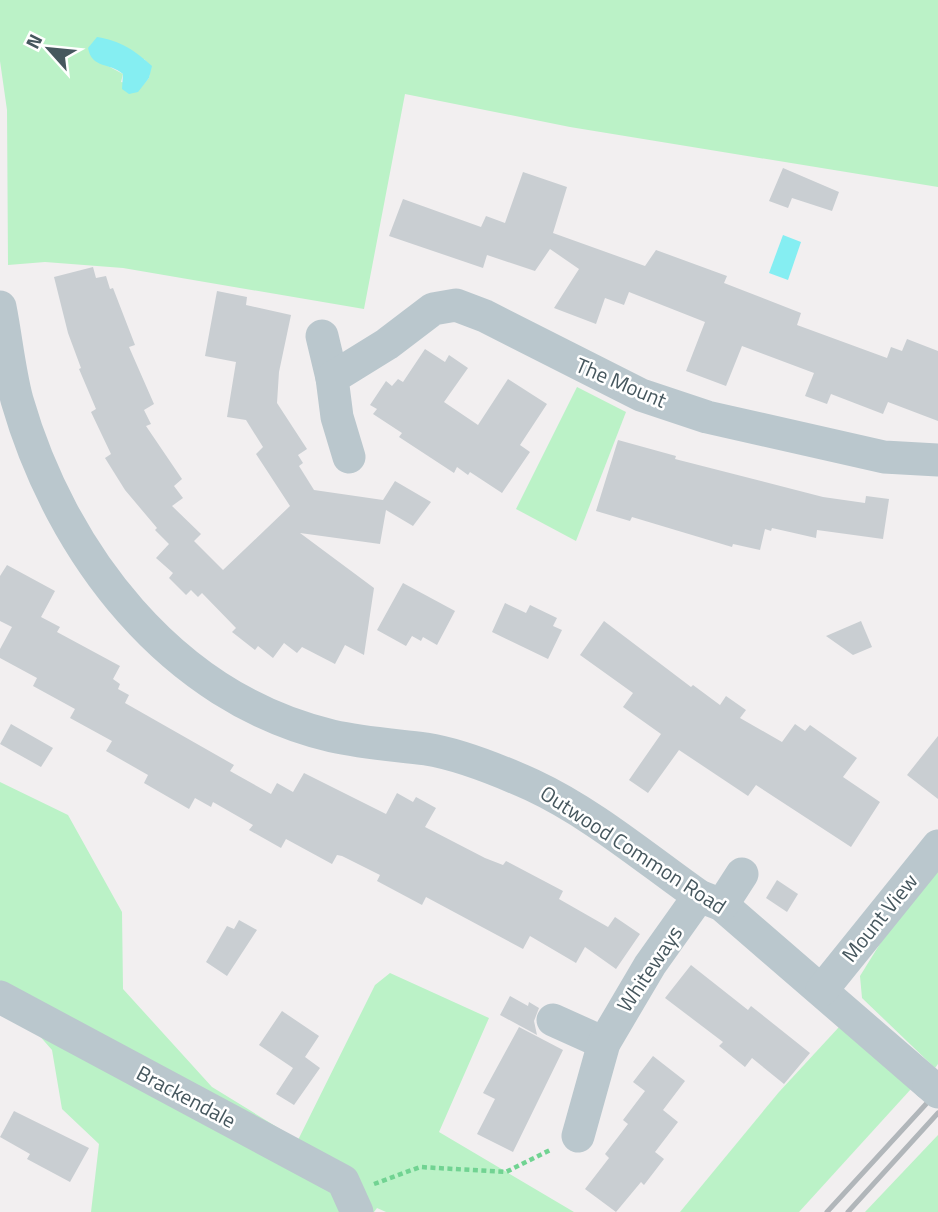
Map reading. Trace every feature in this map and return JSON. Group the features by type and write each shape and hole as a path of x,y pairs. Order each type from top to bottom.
{"street":[{"name":"The Mount","path":"332,378 387,344 433,309 456,305 485,316 641,396 694,412 884,457 938,460"},
{"name":"Outwood Common Road","path":"0,307 17,400 48,482 94,566 135,617 193,671 233,698 285,722 332,736 430,750 530,784 570,805 711,901 822,990 933,1088"},
{"path":"323,336 337,417 349,457"},
{"path":"0,430 17,400"},
{"name":"Mount View","path":"822,990 938,846"},
{"name":"Whiteways","path":"578,1136 604,1043 650,965 711,901 742,874"},
{"name":"Brackendale","path":"0,997 343,1181 352,1203"},
{"path":"553,1020 604,1043"}],"path":[{"path":"352,1203 420,1167 506,1172 578,1136"}],"green space":[{"path":"0,0 938,0 938,187 570,127 405,94 364,309 123,268 45,262 8,265 7,110 0,61","holes":["144,59 151,66 149,78 142,86 121,82 123,74 108,66"]},
{"path":"577,387 626,412 576,541 516,509"},
{"path":"0,782 68,815 122,912 123,989 212,1087 298,1140 375,985 390,973 489,1018 439,1132 574,1212 386,1212 377,1208 374,1212 91,1212 99,1144 62,1109 52,1050 8,1000 0,997"},
{"path":"938,865 938,1064 935,1068 862,998 860,976 901,910"},
{"path":"839,1027 911,1089 799,1212 680,1212 779,1092"},
{"path":"938,1135 938,1212 865,1212"}],"water":[{"path":"97,37 127,47 152,66 149,78 138,92 129,94 122,89 123,74 97,62 90,55 88,48"},
{"path":"783,235 801,242 788,280 769,273"}],"building":[{"path":"783,168 839,192 832,211 792,198 788,208 769,201"},
{"path":"523,172 567,187 553,233 645,266 656,250 727,276 724,283 801,313 797,325 887,358 891,347 902,351 907,339 938,351 938,421 888,402 883,414 831,394 827,404 805,396 814,373 742,346 726,386 686,371 705,322 629,292 624,305 605,298 596,324 554,308 579,269 550,249 535,271 487,255 483,268 389,236 403,199 481,227 486,216 505,223"},
{"path":"93,267 96,278 106,276 110,289 113,288 135,345 129,347 154,404 144,410 151,424 146,426 182,479 174,486 183,498 172,506 201,534 194,541 223,570 290,506 256,454 263,447 246,420 227,417 236,362 205,356 217,291 247,297 246,305 291,315 279,372 277,403 307,449 298,455 303,463 299,466 314,490 383,500 395,481 431,502 413,526 386,510 380,544 300,533 374,588 364,655 345,645 335,664 302,647 297,653 284,643 273,658 258,646 255,650 232,632 236,628 202,593 198,597 191,590 186,595 169,578 173,573 156,558 169,544 125,490 105,458 111,454 91,412 96,409 79,369 81,368 68,333 54,277"},
{"path":"425,349 445,362 449,355 468,368 444,402 478,425 508,379 547,404 520,445 530,452 502,493 470,472 468,475 457,467 454,473 399,437 402,433 373,414 377,409 370,405 386,381 392,386 398,379 403,382"},
{"path":"618,440 676,456 675,459 823,497 865,503 866,496 889,499 883,539 817,530 816,538 772,528 771,531 765,529 760,550 733,544 732,547 632,517 630,521 596,511"},
{"path":"7,565 55,591 41,617 60,627 57,632 120,666 113,679 120,684 118,689 129,695 125,703 234,765 230,771 271,794 277,783 293,792 304,773 386,814 397,793 413,802 416,797 436,808 425,827 485,858 503,865 506,861 563,891 559,899 608,927 615,917 640,934 616,969 585,947 576,963 530,936 523,949 426,897 422,905 377,881 380,875 342,856 337,855 332,864 286,839 281,848 249,830 253,825 213,802 211,807 195,798 189,809 144,783 148,775 106,751 112,741 70,718 75,709 33,686 37,678 0,658 0,649 12,627 0,621 0,576"},
{"path":"403,583 455,611 437,645 423,637 421,641 412,636 406,646 377,630"},
{"path":"505,603 526,613 530,605 557,618 553,626 562,630 548,659 492,632"},
{"path":"604,621 691,687 693,685 720,705 726,696 746,710 740,718 782,742 795,724 805,731 810,725 857,758 843,777 880,802 851,847 756,785 748,796 679,750 648,793 629,780 661,734 623,707 633,693 580,655"},
{"path":"861,621 872,647 853,655 826,636"},
{"path":"11,724 53,748 41,767 0,744"},
{"path":"938,736 938,799 907,775"},
{"path":"777,880 798,894 787,912 766,898"},
{"path":"239,920 257,930 227,976 206,962 227,926 234,929"},
{"path":"691,965 748,1010 751,1006 810,1053 784,1084 752,1058 745,1067 719,1046 723,1042 665,998"},
{"path":"510,996 528,1006 529,1002 539,1008 534,1021 537,1035 500,1015"},
{"path":"282,1011 319,1036 305,1057 320,1068 294,1105 276,1094 293,1068 259,1045"},
{"path":"519,1027 563,1050 513,1152 477,1134 495,1099 483,1093"},
{"path":"653,1056 685,1081 663,1110 678,1122 655,1152 664,1159 644,1185 641,1182 616,1212 585,1189 609,1158 605,1154 628,1124 623,1120 645,1091 633,1082"},
{"path":"14,1111 89,1148 70,1182 27,1159 30,1154 0,1137"}],"railway":[{"path":"827,1212 938,1091"},
{"path":"848,1212 938,1113"}]}
